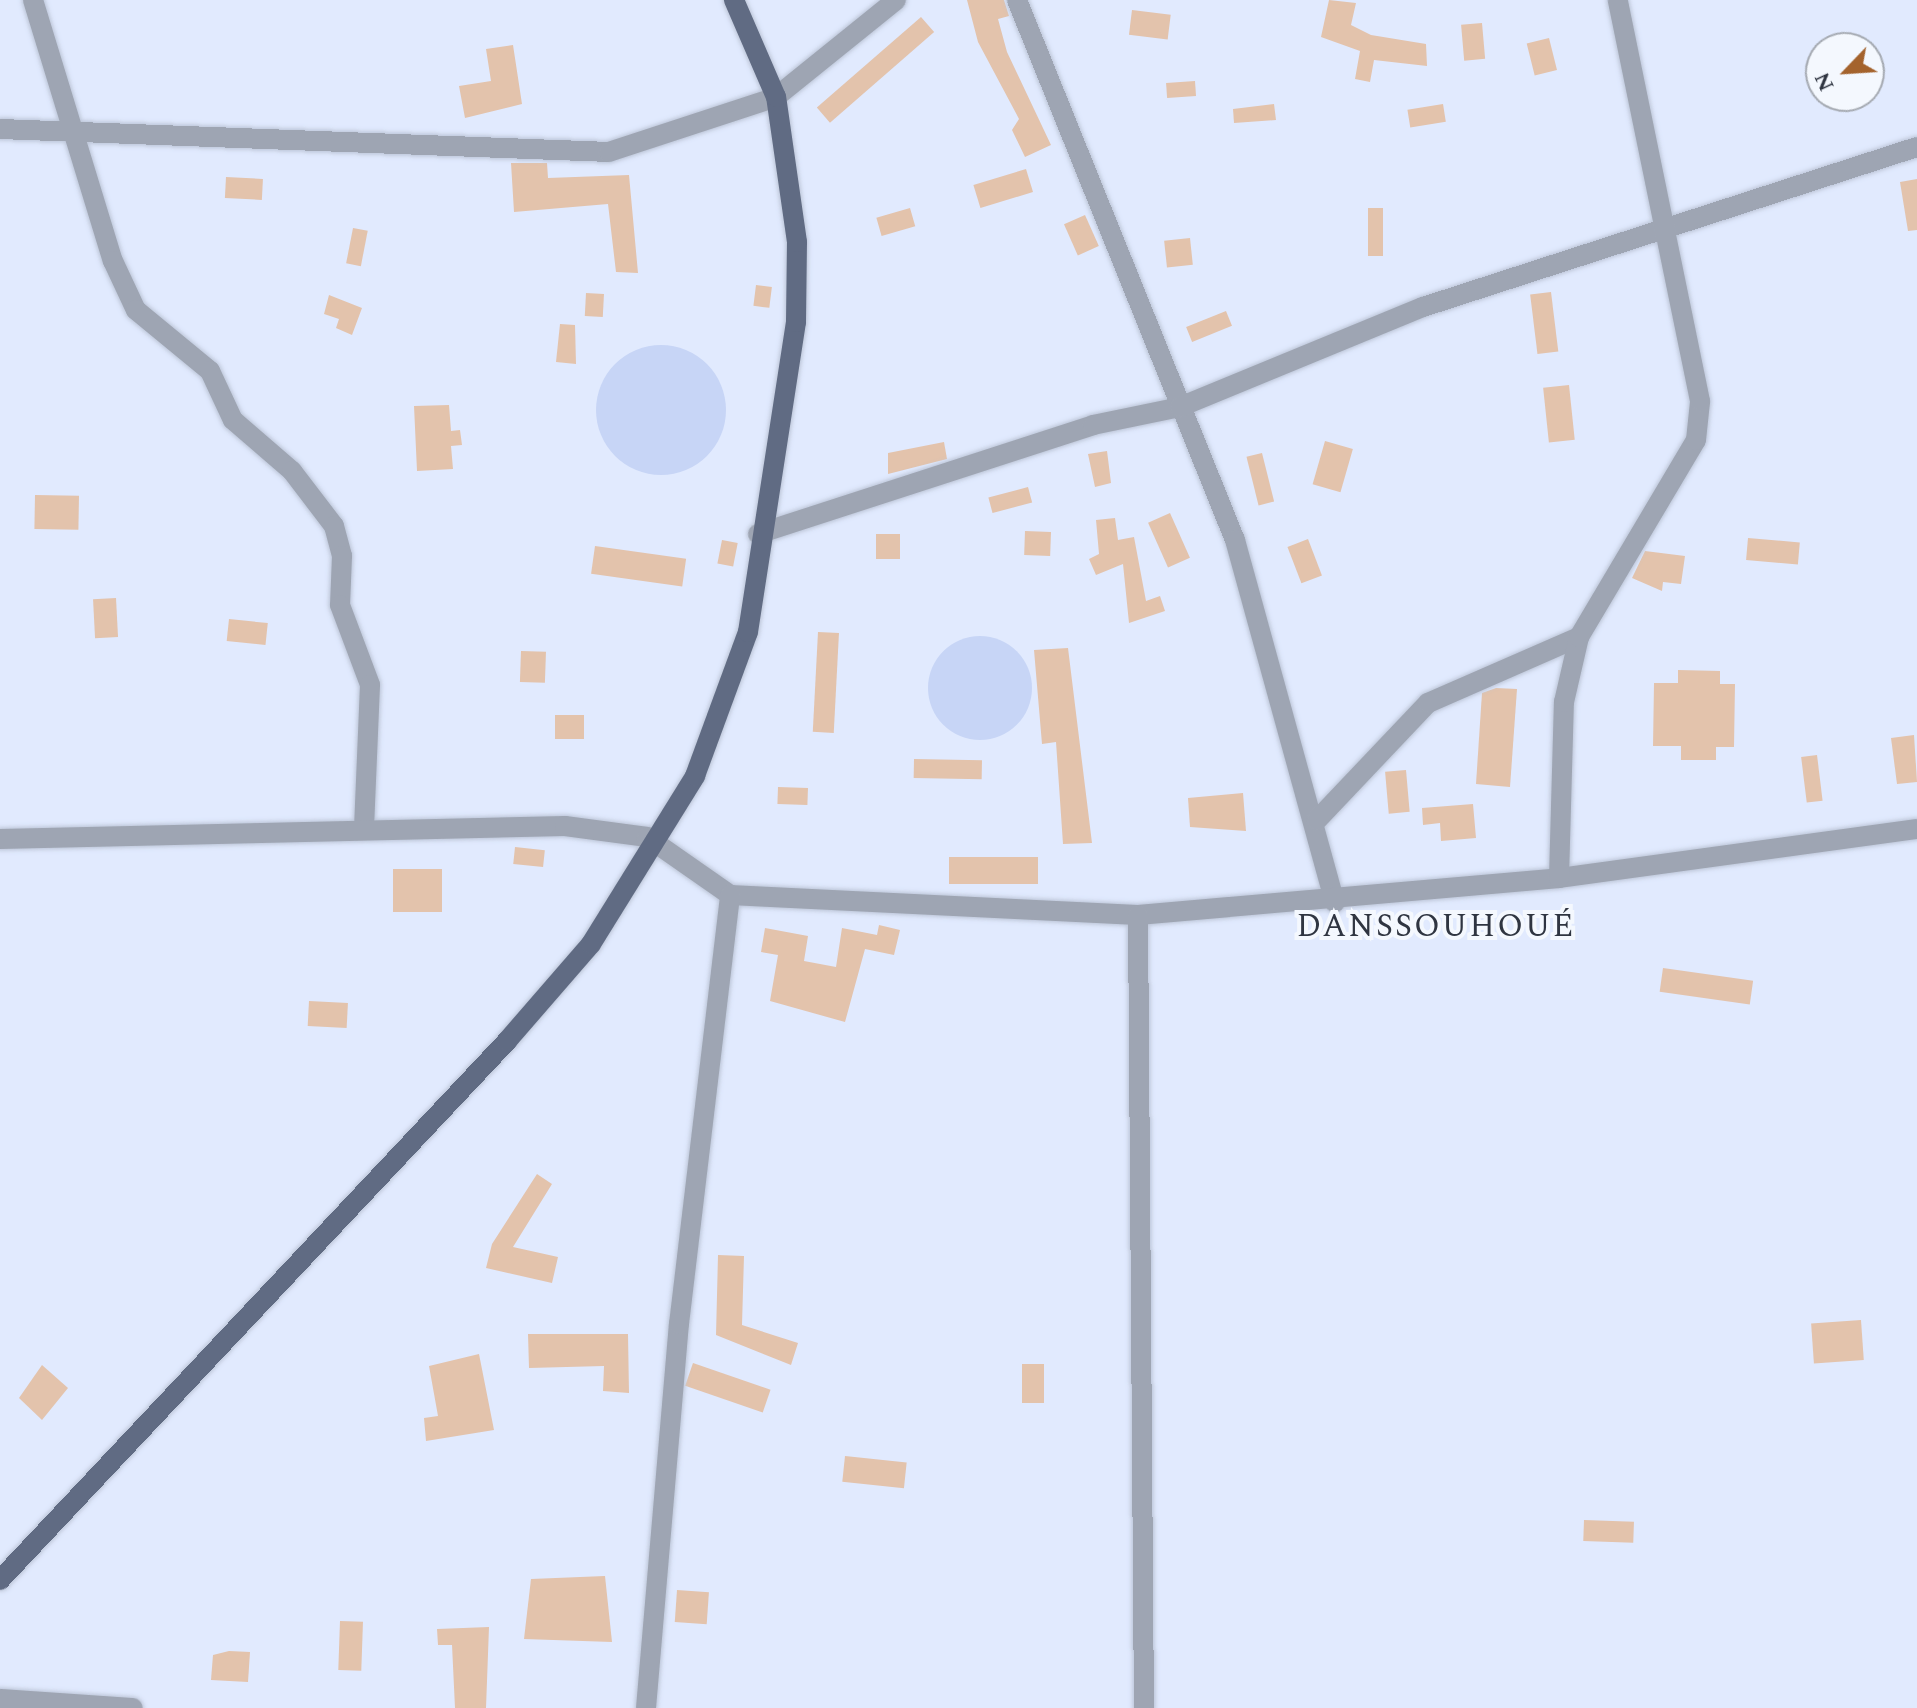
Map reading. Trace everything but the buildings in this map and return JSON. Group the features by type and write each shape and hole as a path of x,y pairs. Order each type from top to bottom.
{"main road":[{"path":"0,1580 507,1041 591,944 657,845 730,693 748,632 758,534 796,322 797,242 776,97 734,0"}],"street":[{"path":"33,0 113,261 136,310 210,371 233,420 292,471 334,526 342,556 340,605 370,685 364,827"},
{"path":"0,129 609,152 776,97 896,0"},
{"path":"1017,0 1235,540 1317,820 1335,902"},
{"path":"1559,878 1564,702 1579,637 1696,440 1700,401 1659,229 1618,0"},
{"path":"758,534 1106,421 1180,407 1423,307 1917,147"},
{"path":"1317,820 1428,703 1579,637"},
{"path":"0,839 364,827 565,826 622,830 657,845 730,895 1138,915 1335,902 1559,878 1917,829"},
{"path":"646,1708 679,1324 730,895"},
{"path":"1138,915 1144,1708"},
{"path":"0,1699 133,1708"}],"shaded area":[{"path":"661,345 686,350 707,364 721,385 726,410 721,435 707,456 686,470 661,475 636,470 615,456 601,435 596,410 601,385 615,364 636,350"},
{"path":"980,636 1000,640 1017,651 1028,668 1032,688 1028,708 1017,725 1000,736 980,740 960,736 943,725 932,708 928,688 932,668 943,651 960,640"}],"district":[{"name":"DANSSOUHOUÉ","path":"1436,927"}]}
